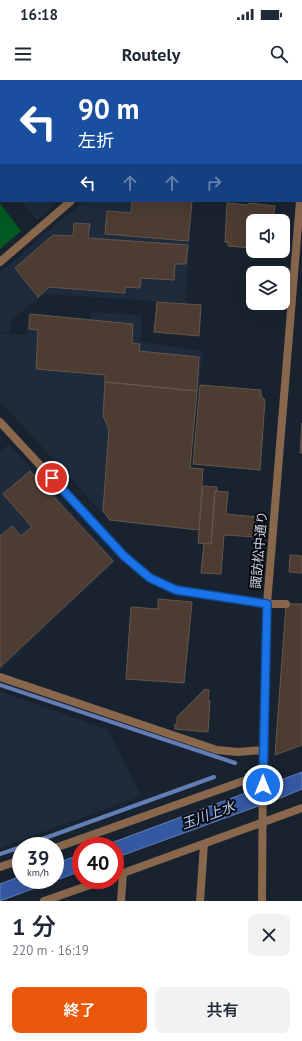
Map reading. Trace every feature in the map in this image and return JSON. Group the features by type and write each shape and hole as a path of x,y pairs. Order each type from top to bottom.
{"street":[{"path":"0,262 70,202"},
{"name":"諏訪松中通り","path":"262,901 262,750 267,604 300,202"},
{"path":"0,422 124,556 150,578 176,590 267,604 286,604"},
{"path":"0,678 217,750 238,752 262,750"},
{"path":"64,845 263,774"},
{"path":"124,873 302,808"},
{"path":"200,901 204,844"},
{"path":"0,867 12,863"},
{"path":"44,901 61,898 82,889"},
{"path":"120,889 121,901"}],"shaded area":[{"path":"22,202 58,202 37,220"},
{"path":"83,202 193,202 185,303 45,294 11,320 10,333 0,332 0,272"},
{"path":"91,312 142,315 141,342 203,351 190,467 203,469 199,531 110,521 0,401 0,333 26,335 28,313 91,319"},
{"path":"9,444 116,561 0,670 0,452"},
{"path":"0,691 108,730 141,796 30,837 12,837 12,844 0,848"}],"green space":[{"path":"0,203 21,231 0,249"}],"water":[{"name":"玉川上水","path":"302,772 302,789 283,797 124,855 124,838"},
{"path":"72,857 72,874 64,877 64,861"},
{"path":"12,879 12,889 32,889 0,901 0,884"}],"building":[{"path":"132,202 192,202 188,241 105,234 107,211 131,213"},
{"path":"227,203 248,205 249,203 275,206 274,214 246,214 246,248 228,246 228,242 225,242"},
{"path":"74,223 90,224 88,238 188,245 186,264 175,264 174,280 141,278 140,288 125,287 125,293 49,287 38,297 15,268 53,235 73,236"},
{"path":"157,302 201,305 199,336 154,332"},
{"path":"30,314 133,324 132,343 140,344 139,351 199,357 197,391 105,382 105,375 36,369 38,330 29,329"},
{"path":"105,382 197,391 190,468 203,469 199,530 110,520 103,511 109,429 103,416"},
{"path":"200,385 261,390 261,396 265,400 260,470 193,464"},
{"path":"302,423 302,453 300,453"},
{"path":"30,471 113,561 0,667 0,536 12,526 21,536 32,527 3,494"},
{"path":"203,486 217,487 217,491 215,491 211,544 198,543"},
{"path":"215,491 228,492 226,514 257,517 255,537 224,535 221,574 201,573 204,543 211,544"},
{"path":"290,555 302,556 302,573 289,572"},
{"path":"158,599 192,602 184,683 126,679 131,607 158,609"},
{"path":"286,604 302,604 302,745 275,755"},
{"path":"205,689 209,690 208,701 210,701 208,732 175,729 177,717"}],"waterway":[{"path":"0,685 235,763"},
{"path":"48,837 214,777"},
{"path":"0,854 12,850"}],"route":[{"path":"52,478 124,556 150,578 176,590 267,604 262,750 263,785"}]}
